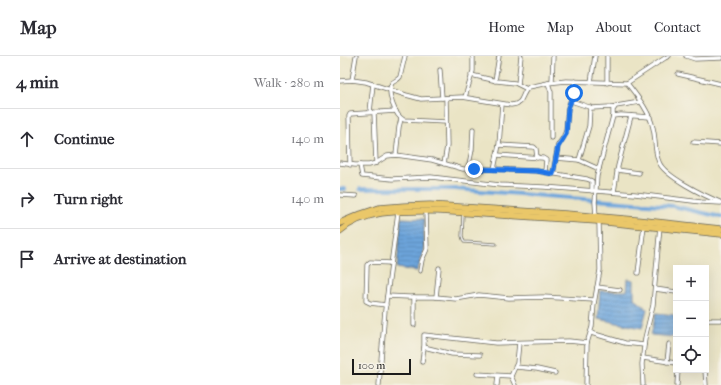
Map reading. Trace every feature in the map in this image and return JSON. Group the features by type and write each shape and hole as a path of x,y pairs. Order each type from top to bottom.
{"main road":[{"path":"340,223 372,210 404,206 445,206 597,220 721,229"},
{"path":"340,231 350,224 382,213 426,211 597,220 644,226 660,225 721,234"}],"street":[{"path":"352,80 356,56"},
{"path":"396,155 401,119 391,99 391,90 393,83 400,77 404,56"},
{"path":"465,97 471,75 473,56"},
{"path":"495,81 499,56"},
{"path":"518,84 521,56"},
{"path":"551,138 550,82 553,56"},
{"path":"592,82 595,56"},
{"path":"607,56 607,83"},
{"path":"340,81 352,80 373,84 422,99 465,97 511,105 519,103 527,89 532,86 550,82 575,81 627,83 669,56"},
{"path":"686,56 695,59 721,58"},
{"path":"440,70 446,122 447,146 444,164"},
{"path":"678,74 721,84"},
{"path":"471,75 495,81 518,84 527,89"},
{"path":"553,174 558,145 564,138 566,131 570,101 574,93 575,81"},
{"path":"627,83 650,117 659,162 665,170 721,203"},
{"path":"373,84 372,112 376,164"},
{"path":"570,101 587,105 590,108 614,108 640,102"},
{"path":"494,169 500,144 502,104"},
{"path":"579,160 589,126 590,108"},
{"path":"594,192 614,108"},
{"path":"350,165 349,116 352,113 396,111"},
{"path":"613,116 621,115 650,117"},
{"path":"614,192 630,116"},
{"path":"401,119 446,122"},
{"path":"468,170 472,150 473,129"},
{"path":"693,142 721,144"},
{"path":"500,144 534,147 536,149 537,158"},
{"path":"340,163 350,165 376,164 387,156 396,155 424,158 458,169 494,169 545,172 590,180 594,192 601,261 594,300 591,333 587,343 586,385"},
{"path":"497,155 543,158 546,160 545,172"},
{"path":"556,158 579,160 599,169"},
{"path":"360,165 362,176 367,177 392,179 425,177 500,185 544,187 594,192 614,192 721,203"},
{"path":"618,170 639,173"},
{"path":"340,195 356,196"},
{"path":"420,271 422,260 427,249 426,211"},
{"path":"380,385 386,304 398,212"},
{"path":"643,385 644,345 646,329 653,305 660,225"},
{"path":"638,273 644,226"},
{"path":"386,304 370,303 366,301 367,265 370,262 391,263"},
{"path":"436,296 439,268"},
{"path":"597,287 620,290"},
{"path":"655,289 673,292"},
{"path":"387,296 436,296 456,299 479,295 509,298 544,297 594,300"},
{"path":"414,297 414,325"},
{"path":"709,320 721,320"},
{"path":"591,333 625,343 644,345"},
{"path":"422,362 424,335 496,344 569,341 587,343"},
{"path":"511,376 516,367 519,343"},
{"path":"667,362 669,344"},
{"path":"424,347 452,354 480,355"},
{"path":"643,358 673,363"},
{"path":"516,367 533,368 555,373"},
{"path":"677,385 678,373"},
{"path":"705,373 706,385"},
{"path":"476,374 511,376"},
{"path":"497,385 498,376"},
{"path":"511,376 515,385"}],"lane":[{"path":"463,212 462,236 464,242 496,244"}],"water":[{"path":"401,218 424,219 424,252 417,271 397,268"},
{"path":"628,279 634,280 634,298 647,309 642,328 598,319 600,291 627,291"},
{"path":"656,313 673,315 673,337 651,335"}],"waterway":[{"path":"340,189 345,189"},
{"path":"360,189 455,189 673,206 721,217"}],"route":[{"path":"474,169 537,171 553,174 559,143 566,134 568,108 574,93"}]}
